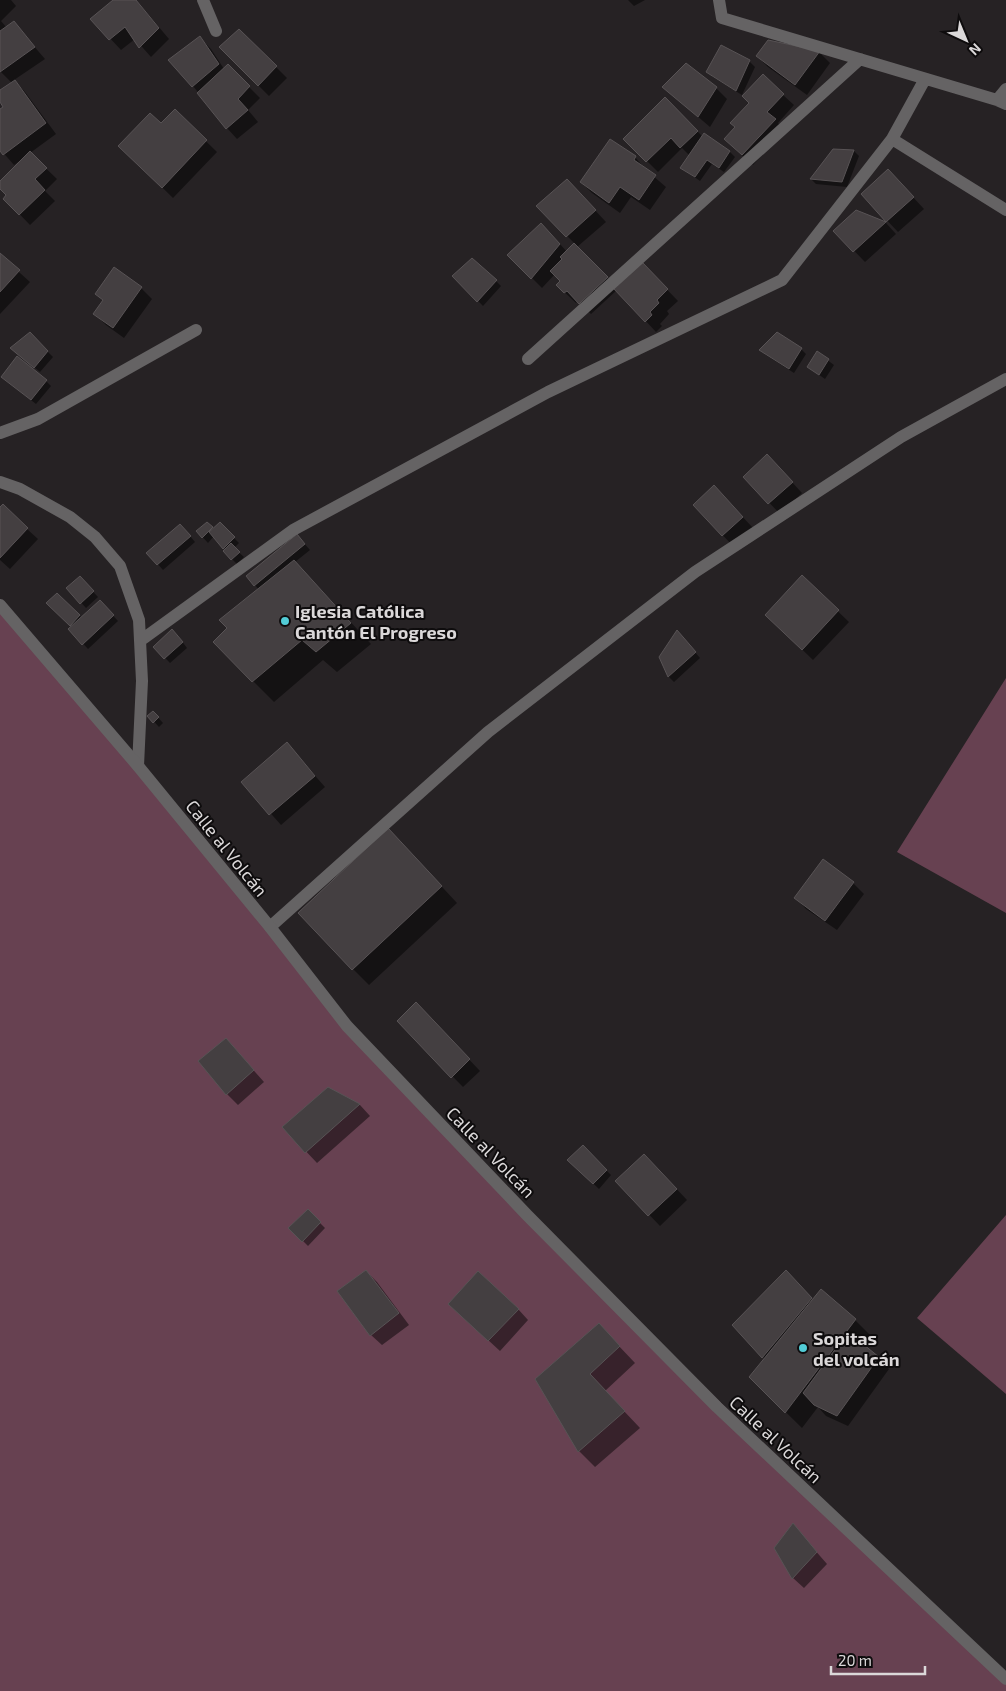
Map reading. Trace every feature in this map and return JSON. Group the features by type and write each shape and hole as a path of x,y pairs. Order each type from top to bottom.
{"street":[{"path":"203,0 216,31"},
{"path":"719,0 722,18 1002,102 1006,89"},
{"path":"528,359 860,59"},
{"path":"140,641 293,530 548,392 782,280 892,139 925,79"},
{"path":"892,139 1006,210"},
{"path":"0,433 38,419 196,330"},
{"path":"270,927 488,732 695,572 901,437 1006,379"},
{"path":"0,482 20,489 70,517 95,537 120,566 139,620 142,680 138,766"},
{"name":"Calle al Volcán","path":"0,605 138,766 270,927 347,1026 527,1215 717,1407 1006,1679"}],"shaded area":[{"path":"0,605 347,1026 527,1215 1006,1679 1006,1691 0,1691"},
{"path":"1006,678 1006,913 897,852"},
{"path":"1006,1215 1006,1394 917,1318"}],"building":[{"path":"113,0 136,0 159,28 139,48 125,27 109,40 90,19"},
{"path":"14,21 35,47 0,72 0,31"},
{"path":"239,29 277,66 258,86 219,47"},
{"path":"200,36 219,64 192,87 168,60"},
{"path":"768,40 820,51 795,85 756,56"},
{"path":"721,45 750,60 736,91 706,72"},
{"path":"686,63 717,87 698,117 662,87"},
{"path":"228,64 250,86 238,99 248,110 226,129 197,93"},
{"path":"763,74 784,94 767,112 776,119 742,155 724,139 735,127 730,123 749,103 742,96"},
{"path":"15,80 46,123 3,155 0,151 0,109 3,107 0,102 0,90"},
{"path":"665,97 698,131 680,148 671,138 646,162 623,139"},
{"path":"175,109 207,140 162,188 118,146 150,113 161,123"},
{"path":"704,133 730,151 719,168 707,160 695,177 680,168"},
{"path":"610,139 636,156 634,160 656,175 639,200 620,187 609,203 580,182"},
{"path":"833,149 854,150 842,182 810,179"},
{"path":"30,151 47,168 35,179 45,190 19,215 3,199 6,195 0,189 0,181"},
{"path":"888,169 914,197 886,222 861,194"},
{"path":"567,179 596,210 566,237 536,206"},
{"path":"856,210 886,222 853,252 833,231"},
{"path":"541,223 560,244 531,279 507,255"},
{"path":"574,243 608,277 579,304 567,291 564,293 556,285 560,281 550,271 562,259 560,257"},
{"path":"0,253 20,270 0,292"},
{"path":"472,258 497,280 477,302 452,276"},
{"path":"641,261 668,289 657,300 659,303 650,312 652,315 645,322 613,288"},
{"path":"114,267 142,287 113,328 93,314 103,300 95,294"},
{"path":"30,332 48,351 34,368 10,348"},
{"path":"777,332 802,348 789,369 759,350"},
{"path":"817,351 829,359 819,375 807,367"},
{"path":"17,356 47,380 31,400 1,377"},
{"path":"767,454 793,482 768,504 743,477"},
{"path":"714,485 743,517 722,536 693,505"},
{"path":"3,504 28,528 0,558 0,507"},
{"path":"207,522 213,527 202,538 196,531"},
{"path":"220,522 235,537 223,549 209,532"},
{"path":"180,524 191,536 157,565 146,553"},
{"path":"297,534 305,544 254,586 246,576"},
{"path":"231,543 240,552 231,560 223,551"},
{"name":"Iglesia Católica Cantón El Progreso","path":"294,560 351,623 316,652 302,640 252,682 213,642 227,628 219,620"},
{"path":"802,575 839,610 802,650 765,615"},
{"path":"80,576 94,591 80,604 66,588"},
{"path":"57,593 80,615 70,626 46,603"},
{"path":"100,600 114,615 82,645 68,629"},
{"path":"172,629 183,642 164,659 153,647"},
{"path":"677,630 696,652 668,677 659,657"},
{"path":"153,711 159,717 153,723 147,716"},
{"path":"287,742 315,776 269,815 241,782"},
{"path":"388,828 442,886 352,970 298,913"},
{"path":"823,859 854,882 825,921 794,898"},
{"path":"416,1002 470,1059 451,1078 397,1021"},
{"path":"226,1038 254,1070 226,1095 198,1061"},
{"path":"328,1087 360,1104 305,1153 282,1127"},
{"path":"583,1145 607,1170 593,1184 567,1160"},
{"path":"644,1154 677,1189 648,1216 615,1181"},
{"path":"308,1209 321,1222 302,1242 288,1228"},
{"path":"366,1270 399,1313 370,1336 337,1291"},
{"path":"786,1270 812,1298 762,1358 732,1325"},
{"path":"478,1271 519,1309 488,1341 448,1304"},
{"name":"Sopitas del volcán","path":"821,1289 856,1319 785,1413 749,1377"},
{"path":"599,1323 620,1346 590,1374 625,1411 578,1452 535,1379"},
{"path":"848,1332 879,1357 837,1416 814,1405 803,1393"},
{"path":"793,1523 817,1552 792,1579 774,1548"}],"place":[{"name":"Iglesia Católica Cantón El Progreso","path":"285,621"},
{"name":"Sopitas del volcán","path":"803,1348"}]}
